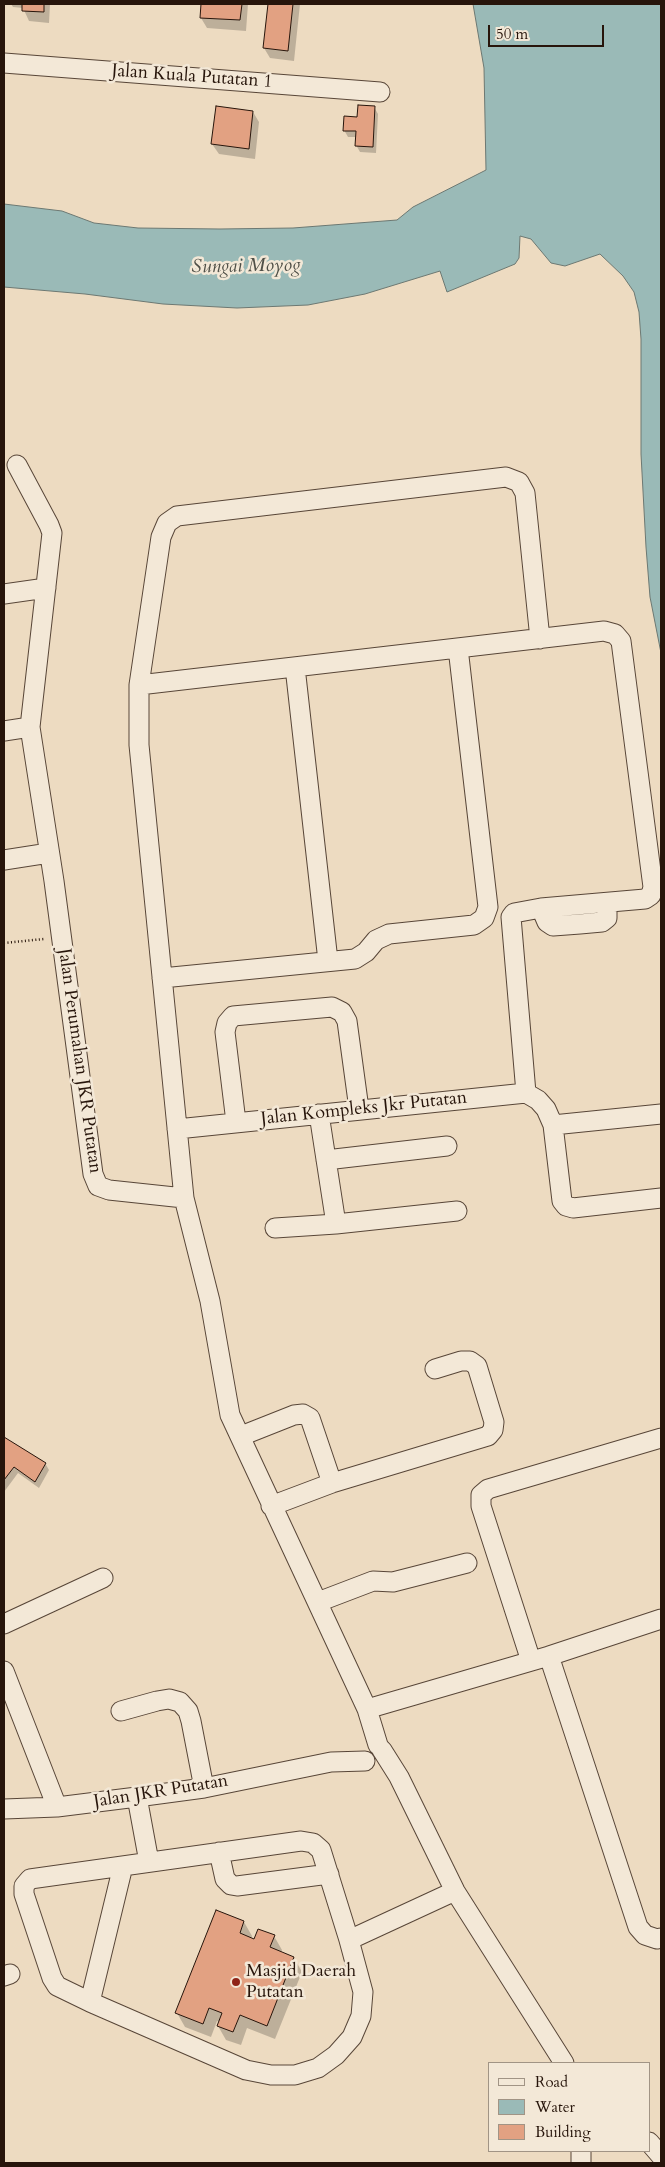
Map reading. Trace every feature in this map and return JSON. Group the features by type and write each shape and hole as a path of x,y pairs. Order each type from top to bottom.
{"street":[{"name":"Jalan Kuala Putatan 1","path":"4,63 380,92"},
{"name":"Jalan Perumahan JKR Putatan","path":"17,465 52,533 30,727 93,1174 98,1186 109,1190 184,1198"},
{"path":"540,639 525,492 519,482 506,477 177,516 167,523 161,537 139,685 139,745 184,1198 210,1301 230,1415 367,1709 371,1752 393,1766 455,1891 563,2062"},
{"path":"4,594 46,588"},
{"path":"139,685 604,631 615,634 621,641 653,888 651,895 645,899 514,912 510,924 526,1093 538,1100 550,1117 562,1201 566,1206 573,1208 661,1198"},
{"path":"162,978 355,959 366,952 376,940 389,934 474,925 484,918 488,907 458,648"},
{"path":"295,667 328,961"},
{"path":"4,731 30,727"},
{"path":"4,860 49,852"},
{"path":"236,1122 225,1032 227,1023 233,1016 332,1008 342,1012 347,1021 359,1109"},
{"name":"Jalan Kompleks Jkr Putatan","path":"177,1129 526,1093"},
{"path":"319,1114 336,1224"},
{"path":"550,1117 661,1114"},
{"path":"326,1160 447,1146"},
{"path":"275,1228 336,1224 457,1211"},
{"path":"271,1506 332,1483 488,1436 493,1430 494,1422 477,1366 470,1362 461,1361 435,1369"},
{"path":"241,1436 294,1415 303,1414 310,1418 332,1483"},
{"path":"531,1661 481,1506 482,1495 488,1489 661,1438"},
{"path":"318,1602 373,1581 393,1582 467,1564"},
{"path":"4,1624 103,1578"},
{"path":"367,1709 550,1656 661,1619"},
{"path":"550,1656 638,1927 645,1935 657,1939 661,1938"},
{"path":"4,1674 57,1807"},
{"path":"121,1711 157,1701 169,1700 180,1702 188,1711 191,1721 204,1788"},
{"name":"Jalan JKR Putatan","path":"4,1809 57,1807 204,1788 317,1765 353,1760 371,1752"},
{"path":"137,1797 149,1862"},
{"path":"300,1841 313,1843 320,1850 349,1940 363,1992 361,2016 352,2037 336,2055 318,2068 295,2075 270,2075 246,2070 90,2002 57,1986 52,1978 24,1894 24,1886 30,1879 219,1852 300,1841"},
{"path":"219,1852 225,1879 231,1885 237,1886 329,1874"},
{"path":"90,2002 123,1866"},
{"path":"349,1940 455,1891"},
{"path":"650,2143 661,2156"}],"path":[{"name":"Jalan Perumahan JKR Putatan","path":"4,943 60,938"}],"water":[{"name":"Sungai Moyog","path":"473,4 661,4 661,653 650,597 646,547 641,454 641,339 639,312 634,292 623,276 600,254 565,266 551,263 531,239 520,236 519,258 515,264 447,292 440,271 365,294 308,305 237,308 163,304 85,294 4,287 4,204 62,211 94,223 138,228 293,228 397,220 413,207 486,170 484,68"}],"building":[{"path":"22,4 44,4 44,12 22,11"},
{"path":"201,4 242,4 240,20 200,18"},
{"path":"268,4 293,4 288,51 263,48"},
{"path":"358,105 375,106 373,147 355,146 356,131 343,131 344,116 357,117"},
{"path":"216,106 253,111 249,149 211,144"},
{"path":"4,1437 46,1463 35,1482 14,1467 4,1480"},
{"name":"Masjid Daerah Putatan","path":"216,1910 244,1921 240,1933 254,1939 258,1929 275,1935 270,1947 294,1957 267,2026 240,2015 233,2032 217,2026 222,2013 209,2008 203,2024 175,2013"}],"place":[{"name":"Masjid Daerah Putatan","path":"236,1982"}]}
